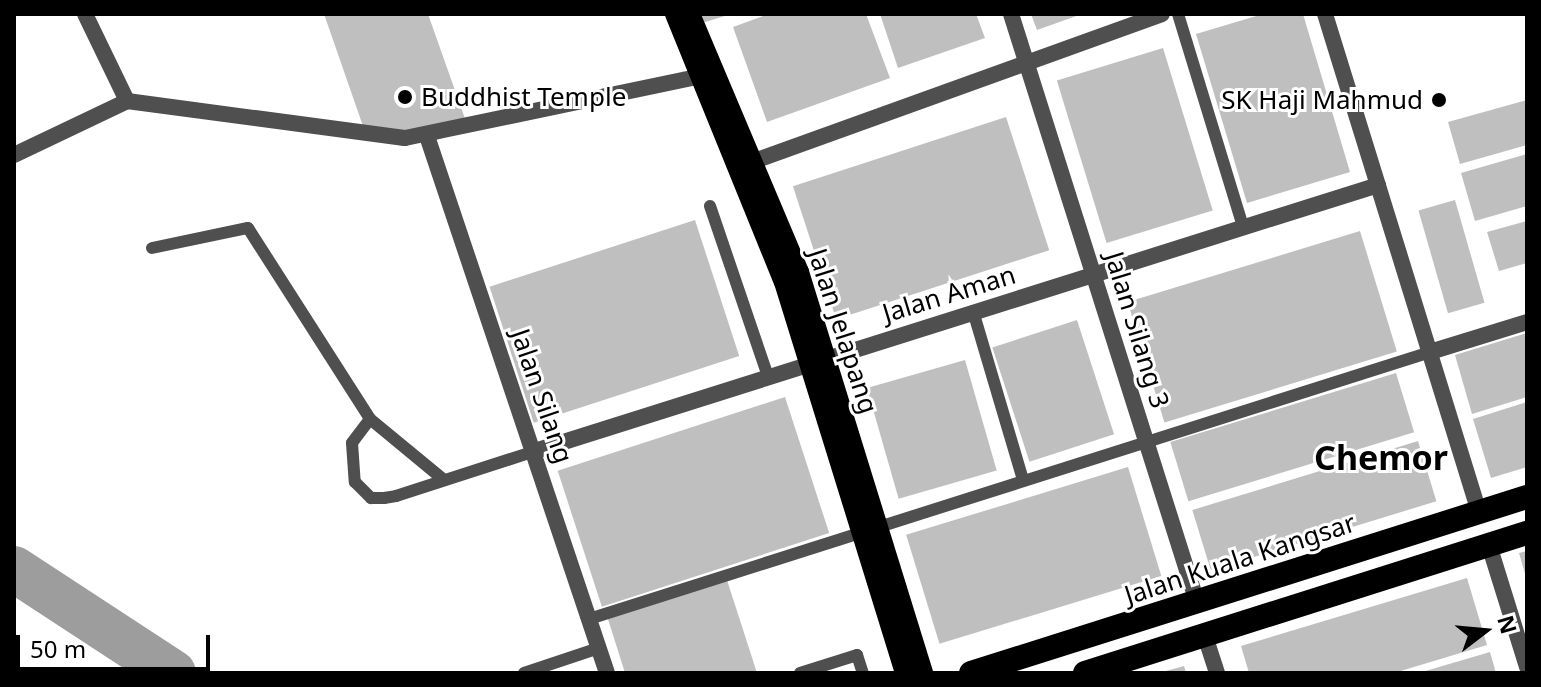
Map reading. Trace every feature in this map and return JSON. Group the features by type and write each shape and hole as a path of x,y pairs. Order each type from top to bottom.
{"highway":[{"name":"Jalan Kuala Kangsar","path":"971,673 1527,497"},
{"path":"1085,673 1527,533"}],"main road":[{"name":"Jalan Jelapang","path":"675,14 745,164"},
{"name":"Jalan Jelapang","path":"690,14 819,360 870,527 923,673"},
{"name":"Jalan Jelapang","path":"870,527 905,673"}],"street":[{"path":"85,14 127,101"},
{"name":"Jalan Silang 3","path":"1011,14 1197,602"},
{"path":"745,164 1028,66 1162,14"},
{"path":"1325,14 1479,512"},
{"path":"14,155 127,101 427,136 476,120 702,76"},
{"name":"Jalan Silang","path":"427,136 607,673"},
{"name":"Jalan Aman","path":"535,451 1378,185"},
{"path":"1430,352 1527,322"},
{"path":"1489,545 1527,667"},
{"path":"1205,636 1217,673"}],"lane":[{"path":"1178,14 1243,226"},
{"path":"710,206 768,376"},
{"path":"152,248 248,228 370,419 444,480"},
{"path":"973,311 1023,480"},
{"path":"589,619 870,527 1147,443 1430,352"},
{"path":"370,419 348,458 361,491 384,498 535,451"},
{"path":"524,673 546,669 599,648"},
{"path":"800,673 857,655 863,673"}],"building":[{"name":"Buddhist Temple","path":"324,14 428,14 469,130 430,142 364,129"},
{"path":"696,14 728,14 728,15 699,24"},
{"path":"769,14 866,14 890,78 767,122 733,27"},
{"path":"880,14 976,14 985,38 898,68"},
{"path":"1031,14 1082,14 1037,30"},
{"path":"1263,14 1303,14 1350,172 1247,203 1196,34"},
{"path":"1163,48 1213,211 1107,243 1057,80"},
{"path":"1527,100 1527,145 1460,164 1448,122"},
{"path":"1006,117 1049,250 836,319 793,186"},
{"path":"1527,154 1527,206 1475,221 1461,173"},
{"path":"1455,200 1484,303 1448,313 1418,210"},
{"path":"695,220 739,356 534,423 490,287"},
{"path":"1527,221 1527,263 1499,271 1487,232"},
{"path":"1360,231 1397,351 1164,423 1128,302"},
{"path":"1077,320 1114,434 1029,462 992,348"},
{"path":"1527,333 1527,397 1472,414 1455,355"},
{"path":"965,360 997,471 899,499 867,388"},
{"path":"1396,373 1414,432 1188,501 1170,442"},
{"path":"785,397 829,533 602,607 558,471"},
{"path":"1527,402 1527,467 1491,478 1473,419"},
{"path":"1418,441 1436,501 1211,570 1192,510"},
{"path":"1128,467 1161,576 939,644 906,535"},
{"path":"1527,551 1527,577 1526,577 1519,553"},
{"path":"726,577 757,673 625,673 607,616"},
{"path":"1467,578 1487,645 1394,673 1249,673 1241,646"},
{"path":"1490,652 1496,673 1422,673 1422,672"},
{"path":"1184,666 1186,673 1162,672"}],"waterway":[{"path":"14,569 173,673"}],"place":[{"name":"Buddhist Temple","path":"405,97"},
{"name":"SK Haji Mahmud","path":"1439,100"}],"district":[{"name":"Chemor","path":"1381,458"}]}
